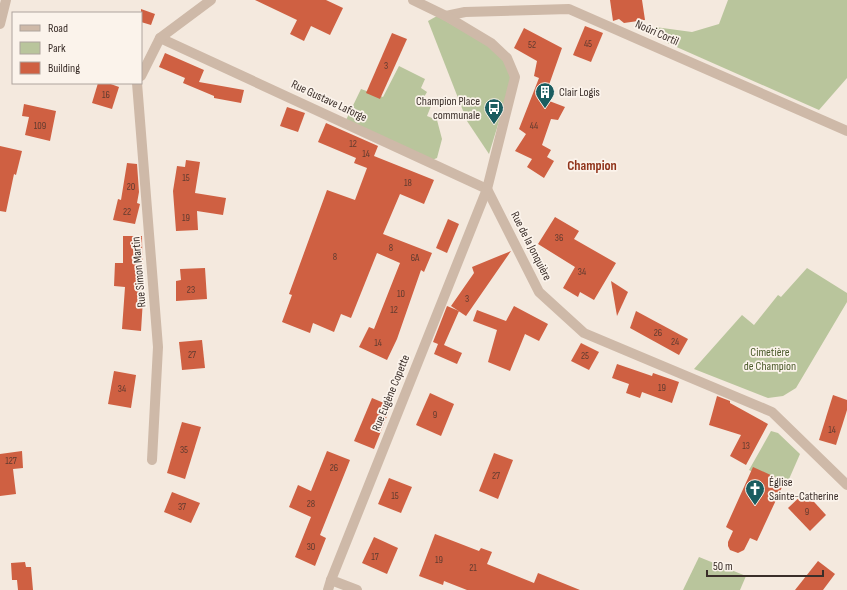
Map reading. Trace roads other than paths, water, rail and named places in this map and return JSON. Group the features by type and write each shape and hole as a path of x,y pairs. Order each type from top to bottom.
{"street":[{"path":"0,24 6,0"},
{"path":"142,74 160,38 211,0"},
{"path":"413,0 446,16 496,48 507,58 515,77 487,189"},
{"name":"Noûri Cortil","path":"446,16 465,12 569,9 847,131"},
{"name":"Rue Gustave Laforge","path":"160,38 487,189"},
{"name":"Rue Simon Martin","path":"137,84 158,347 152,460"},
{"name":"Rue de la Jonquière","path":"487,189 539,292 584,333 772,412 847,485"},
{"name":"Rue Eugène Copette","path":"357,590 329,585 487,189"}],"place":[{"name":"Clair Logis","path":"545,109"},
{"name":"Champion Place communale","path":"494,125"},
{"name":"Église Sainte-Catherine","path":"755,506"}],"district":[{"name":"Champion","path":"592,165"}],"park label":[{"name":"Cimetière de Champion","path":"770,359"}]}
